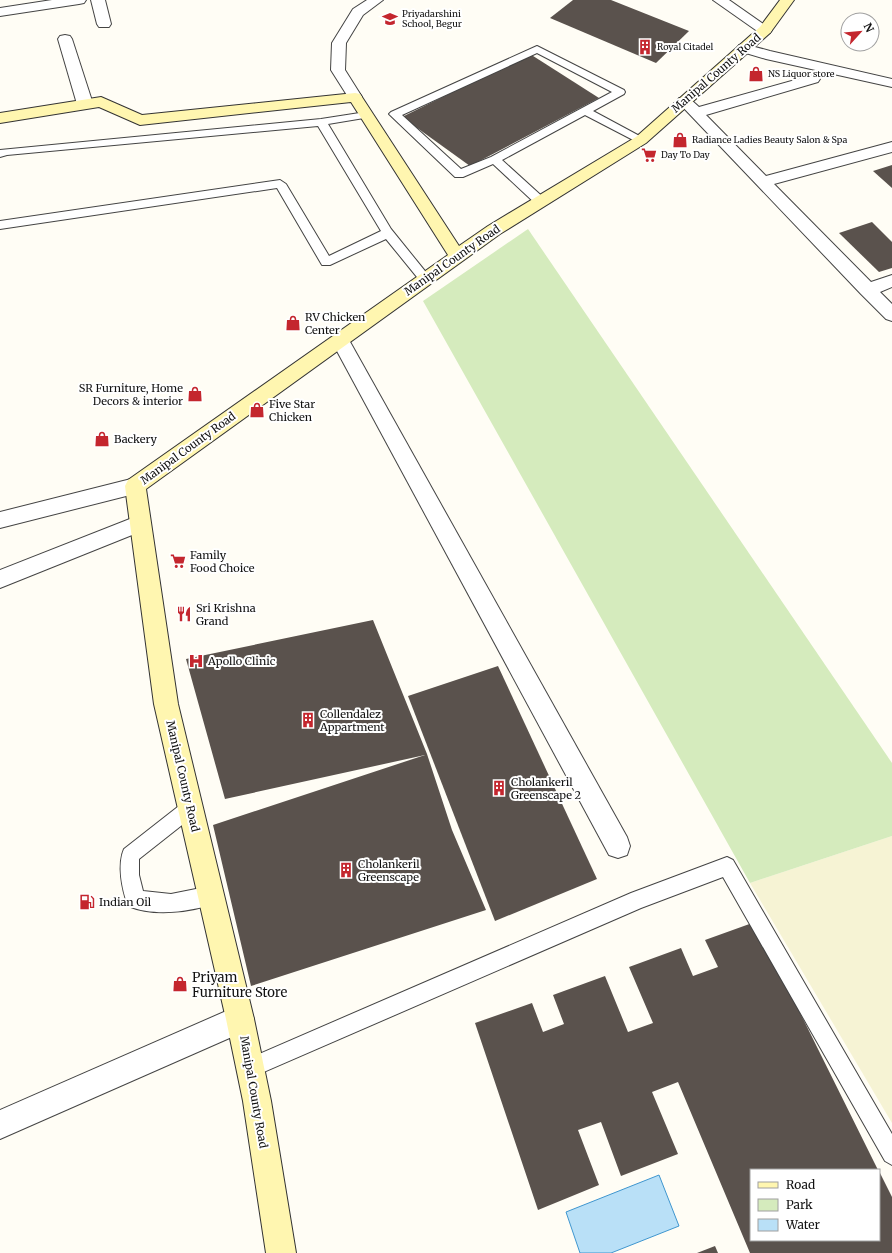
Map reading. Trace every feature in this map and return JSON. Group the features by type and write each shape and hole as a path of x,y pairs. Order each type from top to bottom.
{"main road":[{"name":"Manipal County Road","path":"280,1253 257,1101 240,1019 166,704 135,486 494,230 641,140 690,107 744,48 765,30 787,0"},
{"path":"0,118 101,102 140,120 355,97 457,256"}],"street":[{"path":"0,12 79,0"},
{"path":"98,0 104,24"},
{"path":"348,0 358,12"},
{"path":"355,97 338,70 339,44 358,12 376,0"},
{"path":"720,0 765,30"},
{"path":"65,39 85,104"},
{"path":"744,48 766,55 892,83"},
{"path":"690,107 813,79"},
{"path":"690,107 892,315"},
{"path":"763,182 892,147"},
{"path":"867,290 892,281"},
{"path":"340,340 618,846"},
{"path":"0,520 135,486"},
{"path":"0,579 140,524"},
{"path":"0,1125 240,1019"}],"lane":[{"path":"537,49 620,92 495,159 459,174 395,114 537,49"},
{"path":"585,111 641,140"},
{"path":"0,154 5,152 321,122 366,115"},
{"path":"321,122 386,230 425,279"},
{"path":"495,159 541,202"},
{"path":"0,225 280,184 326,262 388,233 386,230"},
{"path":"190,808 130,854 130,875 135,898 171,903 211,895"},
{"path":"250,1068 638,900 728,866 892,1154"}],"shaded area":[{"path":"892,836 892,1123 750,883"}],"green space":[{"path":"528,229 892,763 892,836 750,883 423,301"}],"water":[{"path":"659,1175 679,1226 611,1253 580,1253 566,1212"}],"building":[{"name":"Royal Citadel","path":"573,0 611,0 689,31 656,63 550,18"},
{"path":"530,54 599,98 470,166 402,117"},
{"path":"892,165 892,188 873,171"},
{"path":"872,222 892,242 892,268 879,272 839,233"},
{"path":"373,620 427,754 452,830 486,910 251,986 213,825 425,755 225,799 186,659"},
{"name":"Cholankeril Greenscape 2","path":"498,666 597,879 495,921 408,696"},
{"path":"755,922 878,1169 750,1169 750,1241 880,1241 880,1173 892,1197 892,1253 750,1253 678,1082 652,1092 678,1154 621,1176 601,1122 578,1130 599,1185 538,1210 475,1023 532,1003 543,1032 564,1024 553,995 605,976 628,1032 653,1023 629,967 681,948 693,976 718,967 705,940"},
{"path":"715,1246 718,1253 697,1253"}],"place":[{"name":"Priyadarshini School, Begur","path":"390,19"},
{"name":"Royal Citadel","path":"645,47"},
{"name":"NS Liquor store","path":"756,74"},
{"name":"Radiance Ladies Beauty Salon & Spa","path":"680,140"},
{"name":"Day To Day","path":"649,155"},
{"name":"RV Chicken Center","path":"293,323"},
{"name":"SR Furniture, Home Decors & interior","path":"195,394"},
{"name":"Five Star Chicken","path":"257,410"},
{"name":"Backery","path":"102,439"},
{"name":"Family Food Choice","path":"178,561"},
{"name":"Sri Krishna Grand","path":"184,614"},
{"name":"Apollo Clinic","path":"196,661"},
{"name":"Collendalez Appartment","path":"308,720"},
{"name":"Cholankeril Greenscape 2","path":"499,788"},
{"name":"Cholankeril Greenscape","path":"346,870"},
{"name":"Indian Oil","path":"87,902"},
{"name":"Priyam Furniture Store","path":"180,984"}]}
